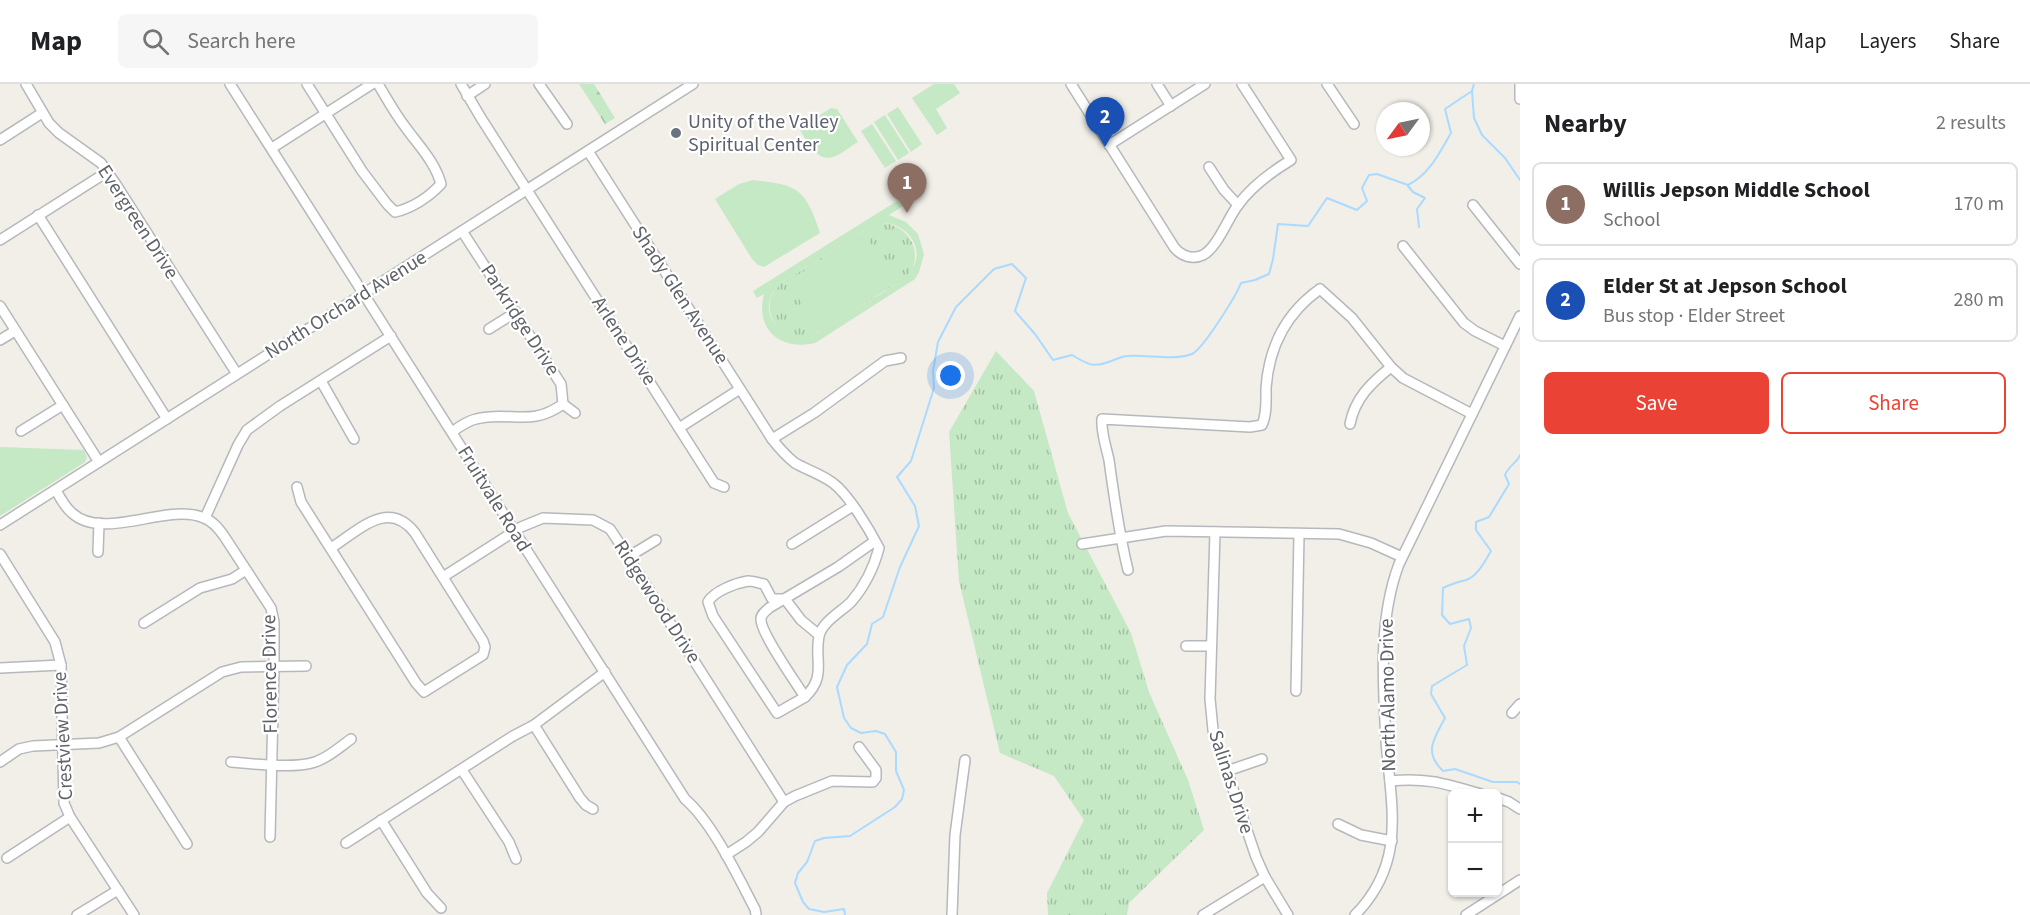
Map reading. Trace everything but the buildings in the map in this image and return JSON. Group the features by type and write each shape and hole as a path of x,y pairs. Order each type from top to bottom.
{"street":[{"name":"Evergreen Drive","path":"26,84 42,113 59,133 91,155 107,172 237,374"},
{"name":"Fruitvale Road","path":"230,84 514,532 686,799 726,855 756,914"},
{"path":"307,84 362,171 395,212 406,210 441,184 438,174 405,128 378,84"},
{"path":"272,148 372,84"},
{"name":"Arlene Drive","path":"461,84 714,483 724,488"},
{"path":"467,96 485,84"},
{"path":"540,84 567,124"},
{"name":"North Orchard Avenue","path":"0,525 693,84"},
{"path":"1071,84 1176,250 1188,257 1199,256 1212,247 1238,205 1262,179 1291,160 1242,84"},
{"path":"1157,84 1171,106"},
{"path":"1109,145 1205,84"},
{"path":"1327,84 1354,124"},
{"path":"1520,85 1520,99"},
{"path":"0,140 42,113"},
{"name":"Shady Glen Avenue","path":"588,151 772,439 784,454 796,463 835,484 875,541"},
{"path":"1209,167 1224,190 1238,205"},
{"path":"0,240 107,172"},
{"path":"1473,205 1520,264"},
{"path":"38,215 167,419"},
{"name":"Parkridge Drive","path":"462,231 561,384 563,404"},
{"path":"1403,246 1464,322 1475,331 1505,346"},
{"path":"1128,570 1101,428 1102,419 1250,427 1262,425 1265,415 1269,361 1274,345 1281,329 1291,316 1320,290 1362,329 1391,367 1403,378 1472,414"},
{"path":"0,306 99,462"},
{"path":"489,328 516,312"},
{"name":"North Alamo Drive","path":"1361,913 1382,875 1392,841 1393,818 1384,675 1384,633 1390,591 1402,557 1520,315"},
{"path":"0,340 15,331"},
{"path":"56,490 71,512 86,521 99,523 184,514 206,518 238,445 247,430 280,406 391,336"},
{"path":"772,439 814,413 885,361 902,357"},
{"path":"1350,424 1353,407 1373,383 1391,367"},
{"path":"321,381 354,439"},
{"path":"679,428 740,389"},
{"path":"452,432 477,418 540,417 563,404 575,413"},
{"path":"21,431 63,405"},
{"path":"297,487 301,502 416,683 424,692 479,658 485,651 483,641 443,577 411,528 402,520 393,517 375,519 331,548"},
{"path":"792,544 852,506"},
{"name":"Florence Drive","path":"206,518 224,537 273,614 270,837"},
{"name":"Ridgewood Drive","path":"443,577 530,522 543,518 593,520 609,529 784,802"},
{"path":"98,552 99,523"},
{"path":"1082,544 1166,531 1339,534 1353,537 1402,557"},
{"name":"Salinas Drive","path":"1215,532 1211,646 1213,730 1256,857 1288,915"},
{"path":"1296,691 1299,534"},
{"path":"628,557 656,540"},
{"path":"785,599 772,599 764,584 752,581 719,592 710,597 708,602 713,616 777,713 805,697 815,688 819,635 826,624 860,590 879,548 875,541 762,615 760,622 765,634 805,697"},
{"name":"Crestview Drive","path":"0,554 55,642 61,664 64,803 70,817 134,915"},
{"path":"144,624 200,588 232,579 246,570"},
{"path":"785,599 801,620 819,635"},
{"path":"1186,646 1211,646"},
{"path":"0,668 61,664"},
{"path":"0,762 19,749 33,746 99,743 119,737 222,672 241,668 306,666"},
{"path":"346,843 513,736 534,725 605,672"},
{"path":"1512,713 1520,704"},
{"path":"534,725 580,798 593,809"},
{"path":"119,737 187,844"},
{"path":"231,762 272,764 317,761 351,739"},
{"path":"726,855 758,832 784,802 832,782 873,782 876,778 876,770 859,747"},
{"path":"1227,771 1262,759"},
{"path":"952,915 955,835 965,760"},
{"path":"462,770 509,842 516,859"},
{"path":"1390,781 1423,779 1464,789"},
{"path":"1502,800 1520,809"},
{"path":"7,858 70,817"},
{"path":"381,820 427,892 441,908"},
{"path":"1338,824 1361,835 1392,841"},
{"path":"1203,915 1265,877"},
{"path":"1502,889 1520,880"},
{"path":"77,915 118,890"},
{"path":"1466,915 1488,897"}],"green space":[{"path":"579,84 594,84 615,118 605,124"},
{"path":"934,84 954,84 960,93 936,109 947,128 937,135 912,98"},
{"path":"898,107 922,144 911,152 887,114"},
{"path":"831,108 837,109 858,142 839,154 827,158 812,149 799,128"},
{"path":"885,115 909,153 898,160 874,122"},
{"path":"872,124 896,161 885,168 861,131"},
{"path":"753,180 781,184 798,192 810,207 820,233 764,267 752,259 715,199 739,184"},
{"path":"921,186 925,192 889,215 906,222 918,234 924,254 915,279 815,343 791,344 773,335 763,318 764,294 757,298 753,291","holes":["886,223 902,229 913,241 916,259 908,274 901,280 879,295 850,312 896,283 864,233 788,281 819,332 799,337 781,330 774,323 769,305 772,294 781,283 869,228"]},
{"path":"883,223 901,230 912,243 915,260 907,277 810,337 792,337 775,325 770,313 770,301 781,283 869,228"},
{"path":"996,351 1034,391 1068,513 1131,633 1149,692 1188,780 1204,830 1129,903 1127,915 1048,915 1047,893 1084,820 1054,776 1000,753 959,581 949,432"},
{"path":"0,447 84,450 87,457 85,462 0,516"}],"waterway":[{"path":"1474,84 1472,91 1474,118 1482,135 1505,158 1520,180"},
{"path":"845,915 844,909 824,912 809,909 803,902 795,883 798,873 807,862 815,841 850,836 895,807 902,799 904,790 896,771 896,752 885,734 876,731 861,733 851,728 844,718 837,687 847,665 867,644 872,624 883,617 900,567 919,526 915,506 897,477 911,461 934,388 933,371 938,342 956,307 994,269 1012,264 1026,278 1015,311 1053,360 1072,355 1088,364 1097,365 1125,356 1177,357 1192,354 1211,333 1241,283 1269,274 1278,224 1308,226 1327,198 1357,210 1367,201 1362,188 1369,175 1377,174 1408,185 1416,180 1433,162 1451,133 1445,109 1472,91"},
{"path":"1408,186 1413,192 1425,198 1417,209 1419,227"},
{"path":"1520,455 1505,475 1509,484 1489,517 1476,522 1476,530 1491,551 1474,576 1443,588 1442,615 1450,624 1469,619 1471,628 1464,646 1467,665 1432,686 1431,694 1445,718 1432,745 1433,758 1443,771 1455,769 1493,782 1520,784"}],"place":[{"name":"Unity of the Valley Spiritual Center","path":"676,133"},
{"name":"Elder St at Jepson School","path":"1105,147"},
{"name":"Willis Jepson Middle School","path":"907,213"}]}
